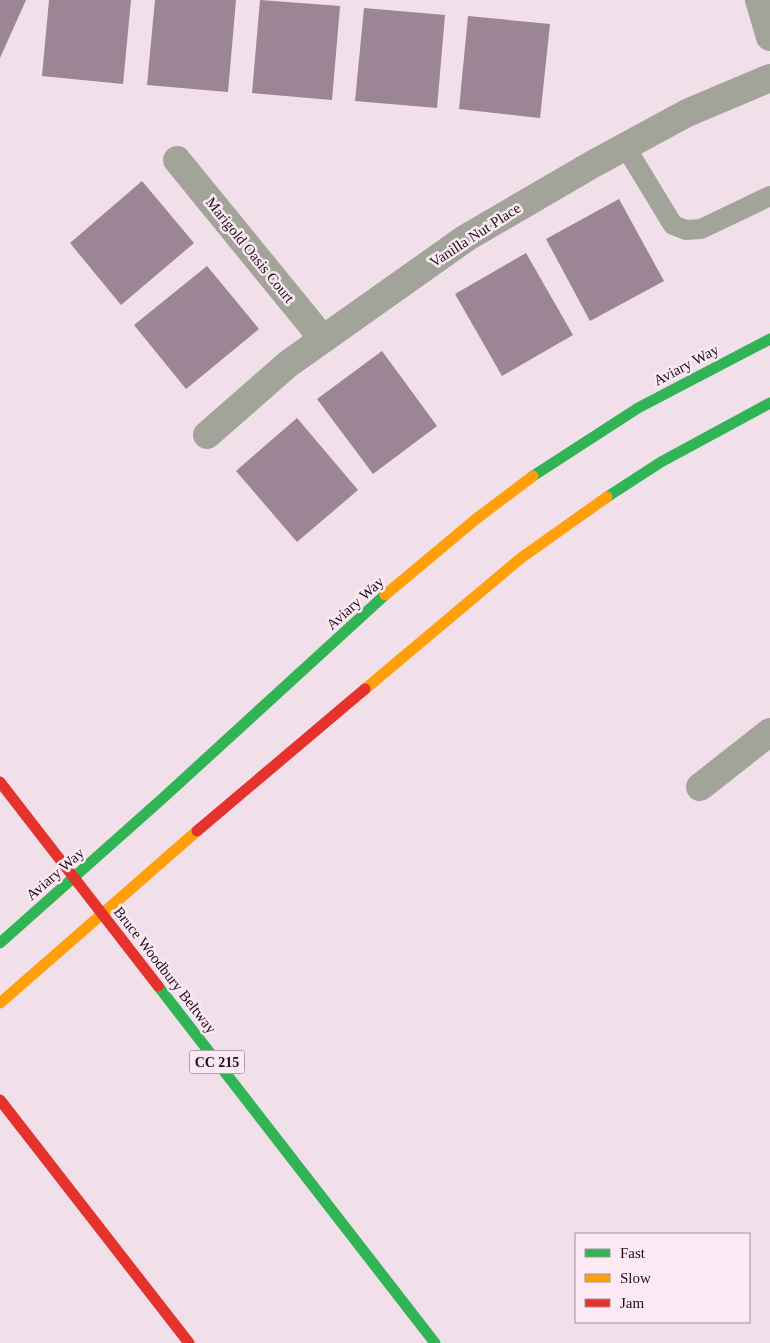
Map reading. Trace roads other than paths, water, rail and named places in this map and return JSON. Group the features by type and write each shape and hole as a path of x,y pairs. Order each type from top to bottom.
{"main road":[{"name":"Aviary Way","path":"0,943 155,807 409,574 516,488 611,424 682,383 770,339"},
{"path":"0,1003 183,842 521,558 599,502 654,467 770,403"},
{"name":"Bruce Woodbury Beltway","path":"0,782 435,1343"},
{"path":"0,1100 189,1343"}],"street":[{"path":"759,0 770,36"},
{"name":"Vanilla Nut Place","path":"207,434 288,364 466,238 625,146 687,113 770,78"},
{"name":"Marigold Oasis Court","path":"177,160 323,339"},
{"path":"700,787 770,732"}],"lane":[{"path":"625,146 673,225 686,230 701,229 770,196"}]}
